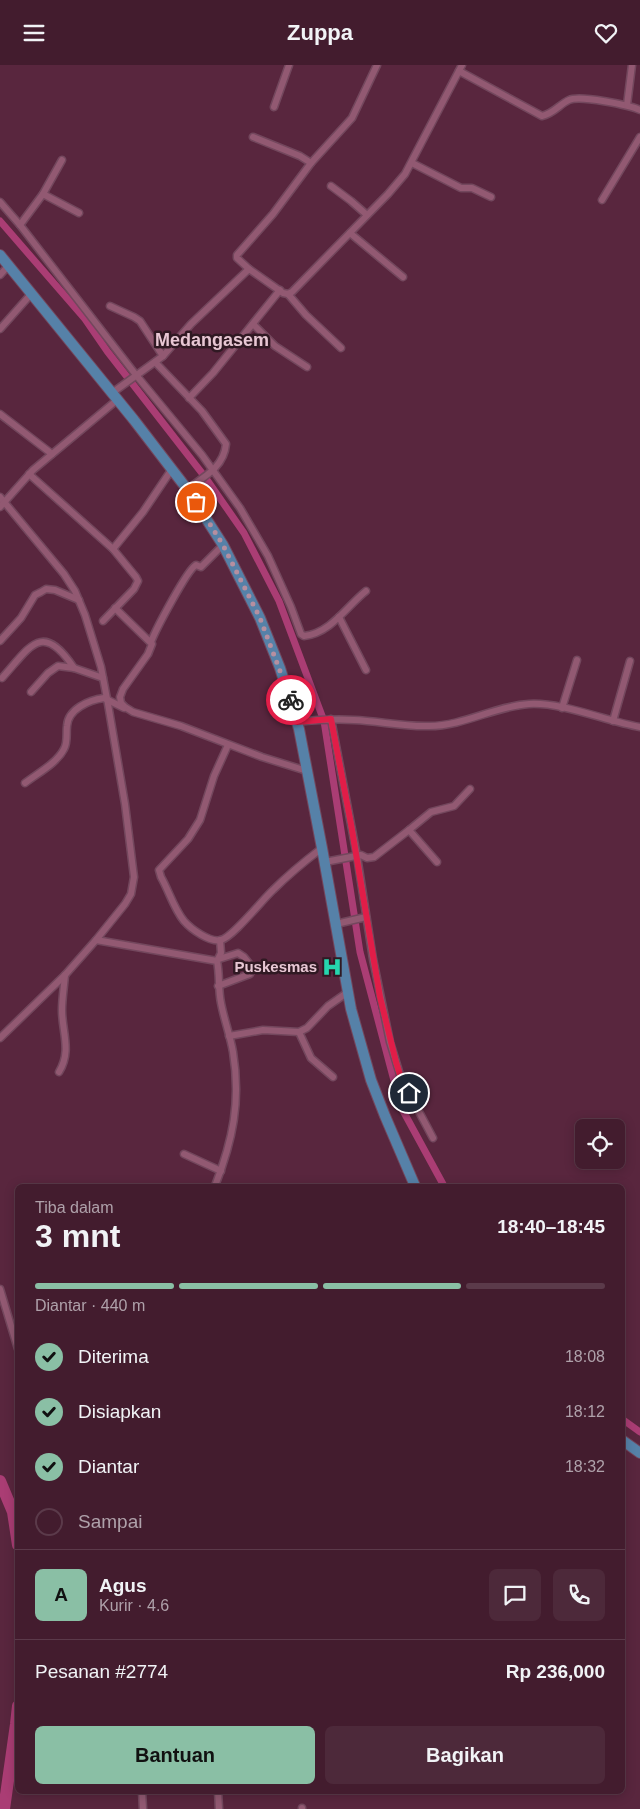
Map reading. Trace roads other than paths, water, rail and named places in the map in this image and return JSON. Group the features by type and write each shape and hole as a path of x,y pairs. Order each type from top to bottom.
{"main road":[{"path":"0,255 116,394 187,489 223,545 271,642 302,722 307,771 322,848 328,862 339,923 348,992 372,1079 395,1143 414,1184"},
{"path":"625,1441 640,1453"}],"street":[{"path":"274,107 290,65"},
{"path":"341,349 306,315 288,294 237,259 238,252 273,214 311,163 352,117 377,65"},
{"path":"628,105 632,65"},
{"path":"288,294 388,194 412,163 461,68 542,115 548,114 573,99 628,105 640,110"},
{"path":"253,137 300,156 311,163"},
{"path":"602,200 640,137"},
{"path":"20,225 43,194 62,160"},
{"path":"412,163 461,187 472,188 491,197"},
{"path":"331,186 367,215"},
{"path":"43,194 79,213"},
{"path":"0,202 20,225 134,377 240,508 268,556 302,636 310,635 340,617 366,591"},
{"path":"350,233 402,277"},
{"path":"0,275 9,265"},
{"path":"0,1038 65,975 96,940 125,904 131,894 134,877 125,804 103,677 80,600 64,574 1,502 134,377 163,355 191,324 249,269"},
{"path":"189,398 213,373 280,290"},
{"path":"0,329 32,293"},
{"path":"110,306 140,321 163,355"},
{"path":"252,324 275,346 307,367"},
{"path":"155,362 202,411 226,443 224,453 211,473 187,489"},
{"path":"0,414 52,454"},
{"path":"113,549 143,513 172,469"},
{"path":"29,474 113,549 138,581 134,589 103,621"},
{"path":"127,709 121,703 120,697 123,689 148,654 152,646 151,642 183,581 193,566 201,567 223,545"},
{"path":"0,641 21,618 35,595 46,589 55,590 80,600"},
{"path":"115,608 136,630 151,642"},
{"path":"340,617 366,670"},
{"path":"2,678 27,650 38,642 43,641 57,647 64,653 74,668"},
{"path":"562,708 577,660"},
{"path":"613,721 630,661"},
{"path":"32,692 53,667 65,666 103,677"},
{"path":"26,783 63,751 67,742 67,721 74,711 84,704 107,698 127,709 181,726 228,745 307,771"},
{"path":"302,722 329,719 430,726 455,723 519,705 540,704 640,727"},
{"path":"329,719 355,857 364,918 380,997 396,1062 401,1078 433,1138"},
{"path":"228,745 212,784 205,810 196,827 188,839 164,863 159,871 185,923 206,937 220,940 231,933 296,868 322,848"},
{"path":"328,862 361,855 367,858 374,857 431,812 454,806 470,789"},
{"path":"409,830 437,862"},
{"path":"339,923 364,918"},
{"path":"96,940 218,960 238,953 244,957 252,967 250,973 218,986"},
{"path":"216,1184 230,1140 237,1104 237,1083 218,986 218,960 221,953 220,940"},
{"path":"59,1071 66,1056 62,1011 65,975"},
{"path":"229,1036 263,1030 298,1032 306,1028 328,1006 348,992"},
{"path":"298,1032 311,1058 332,1077"},
{"path":"184,1154 221,1171"},
{"path":"0,1289 15,1339"},
{"path":"142,1794 143,1809"},
{"path":"218,1794 219,1809"}],"waterway":[{"path":"0,221 85,319 107,351 205,477 244,533 279,601 324,721 360,952 401,1107 443,1184"},
{"path":"625,1421 640,1432"},
{"path":"0,1481 13,1512 15,1525"},
{"path":"4,1809 15,1731"}],"place":[{"name":"Puskesmas","path":"332,967"}],"district":[{"name":"Medangasem","path":"212,340"}]}
